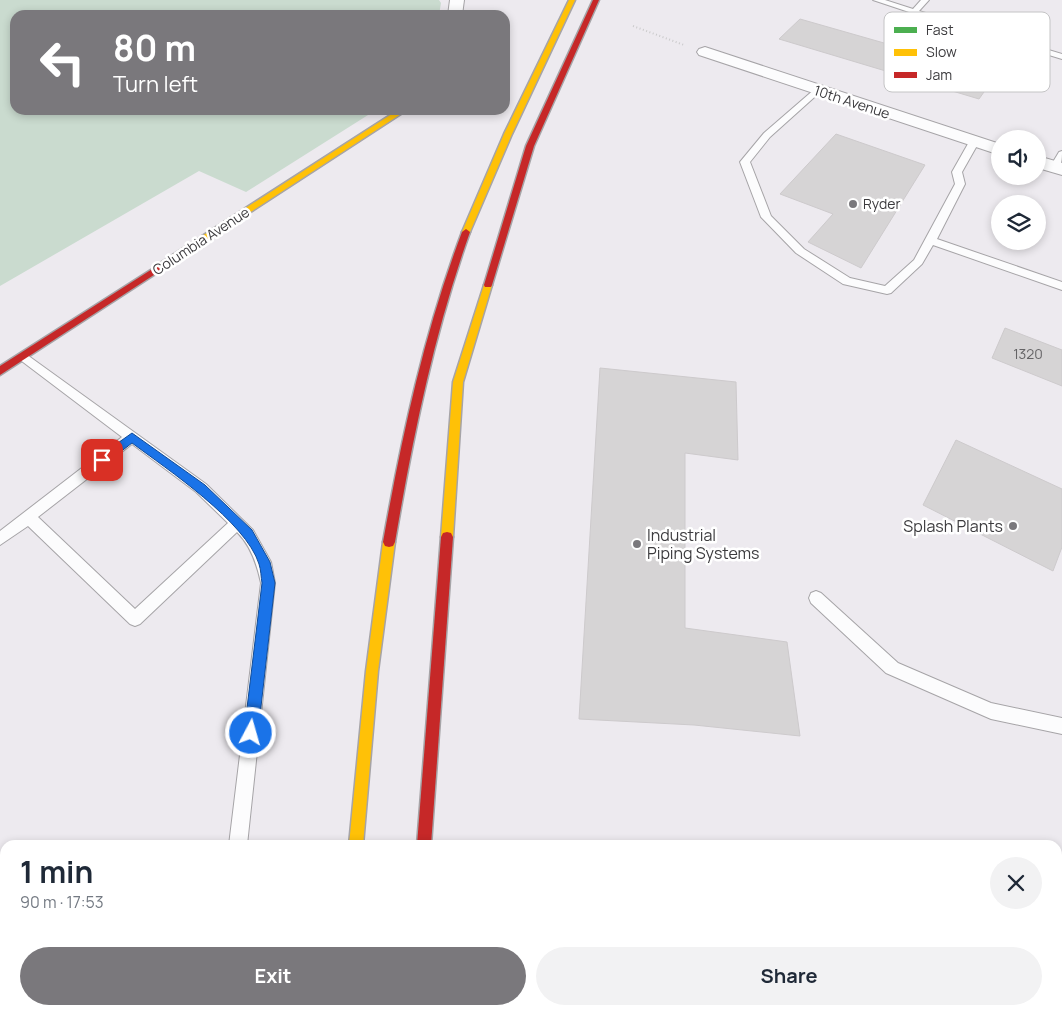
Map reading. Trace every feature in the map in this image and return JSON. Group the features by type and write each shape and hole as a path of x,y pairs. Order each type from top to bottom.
{"main road":[{"path":"356,840 377,618 395,505 411,424 430,346 451,273 472,215 572,0"},
{"path":"424,840 458,382 530,146 596,0"},
{"name":"Columbia Avenue","path":"0,371 394,115"}],"street":[{"name":"10th Avenue","path":"705,52 816,91 991,147"}],"lane":[{"path":"877,0 922,12"},
{"path":"916,10 926,0"},
{"path":"1050,53 1062,57"},
{"path":"816,91 767,135 745,162 766,216 800,251 847,281 887,290 918,262 960,184 957,172 974,142"},
{"path":"931,241 1062,286"},
{"path":"23,356 201,488 248,534 264,562 268,583 239,840"},
{"path":"0,539 132,437"},
{"path":"28,517 134,618 237,523"},
{"path":"816,598 892,668 992,711 1062,726"}],"path":[{"path":"633,26 705,52"}],"green space":[{"path":"0,0 439,0 441,3 440,10 10,10 10,115 368,115 246,192 199,171 0,286"}],"building":[{"path":"800,19 884,43 884,70 779,39"},
{"path":"956,92 984,92 979,99"},
{"name":"Ryder","path":"836,134 925,165 861,268 808,242 833,214 780,194"},
{"path":"1005,328 1062,350 1062,386 992,358"},
{"name":"Industrial Piping Systems","path":"600,368 736,382 738,460 685,453 685,628 787,642 800,736 694,725 579,719"},
{"name":"Splash Plants","path":"956,440 1062,489 1062,547 1053,571 923,505"}],"traffic: slow":[{"path":"466,232 508,134 572,0"},
{"path":"157,269 395,115"},
{"path":"447,537 458,382 488,285"},
{"path":"356,840 372,671 389,542"}],"traffic: jam":[{"path":"488,285 530,146 596,0"},
{"path":"389,542 411,424 429,346 452,269 466,232"},
{"path":"0,371 157,269"},
{"path":"424,840 447,537"}],"place":[{"name":"Ryder","path":"853,204"},
{"name":"Splash Plants","path":"1013,526"},
{"name":"Industrial Piping Systems","path":"637,544"}],"route":[{"path":"102,460 132,437 201,488 248,534 264,562 268,583 251,733"}]}
